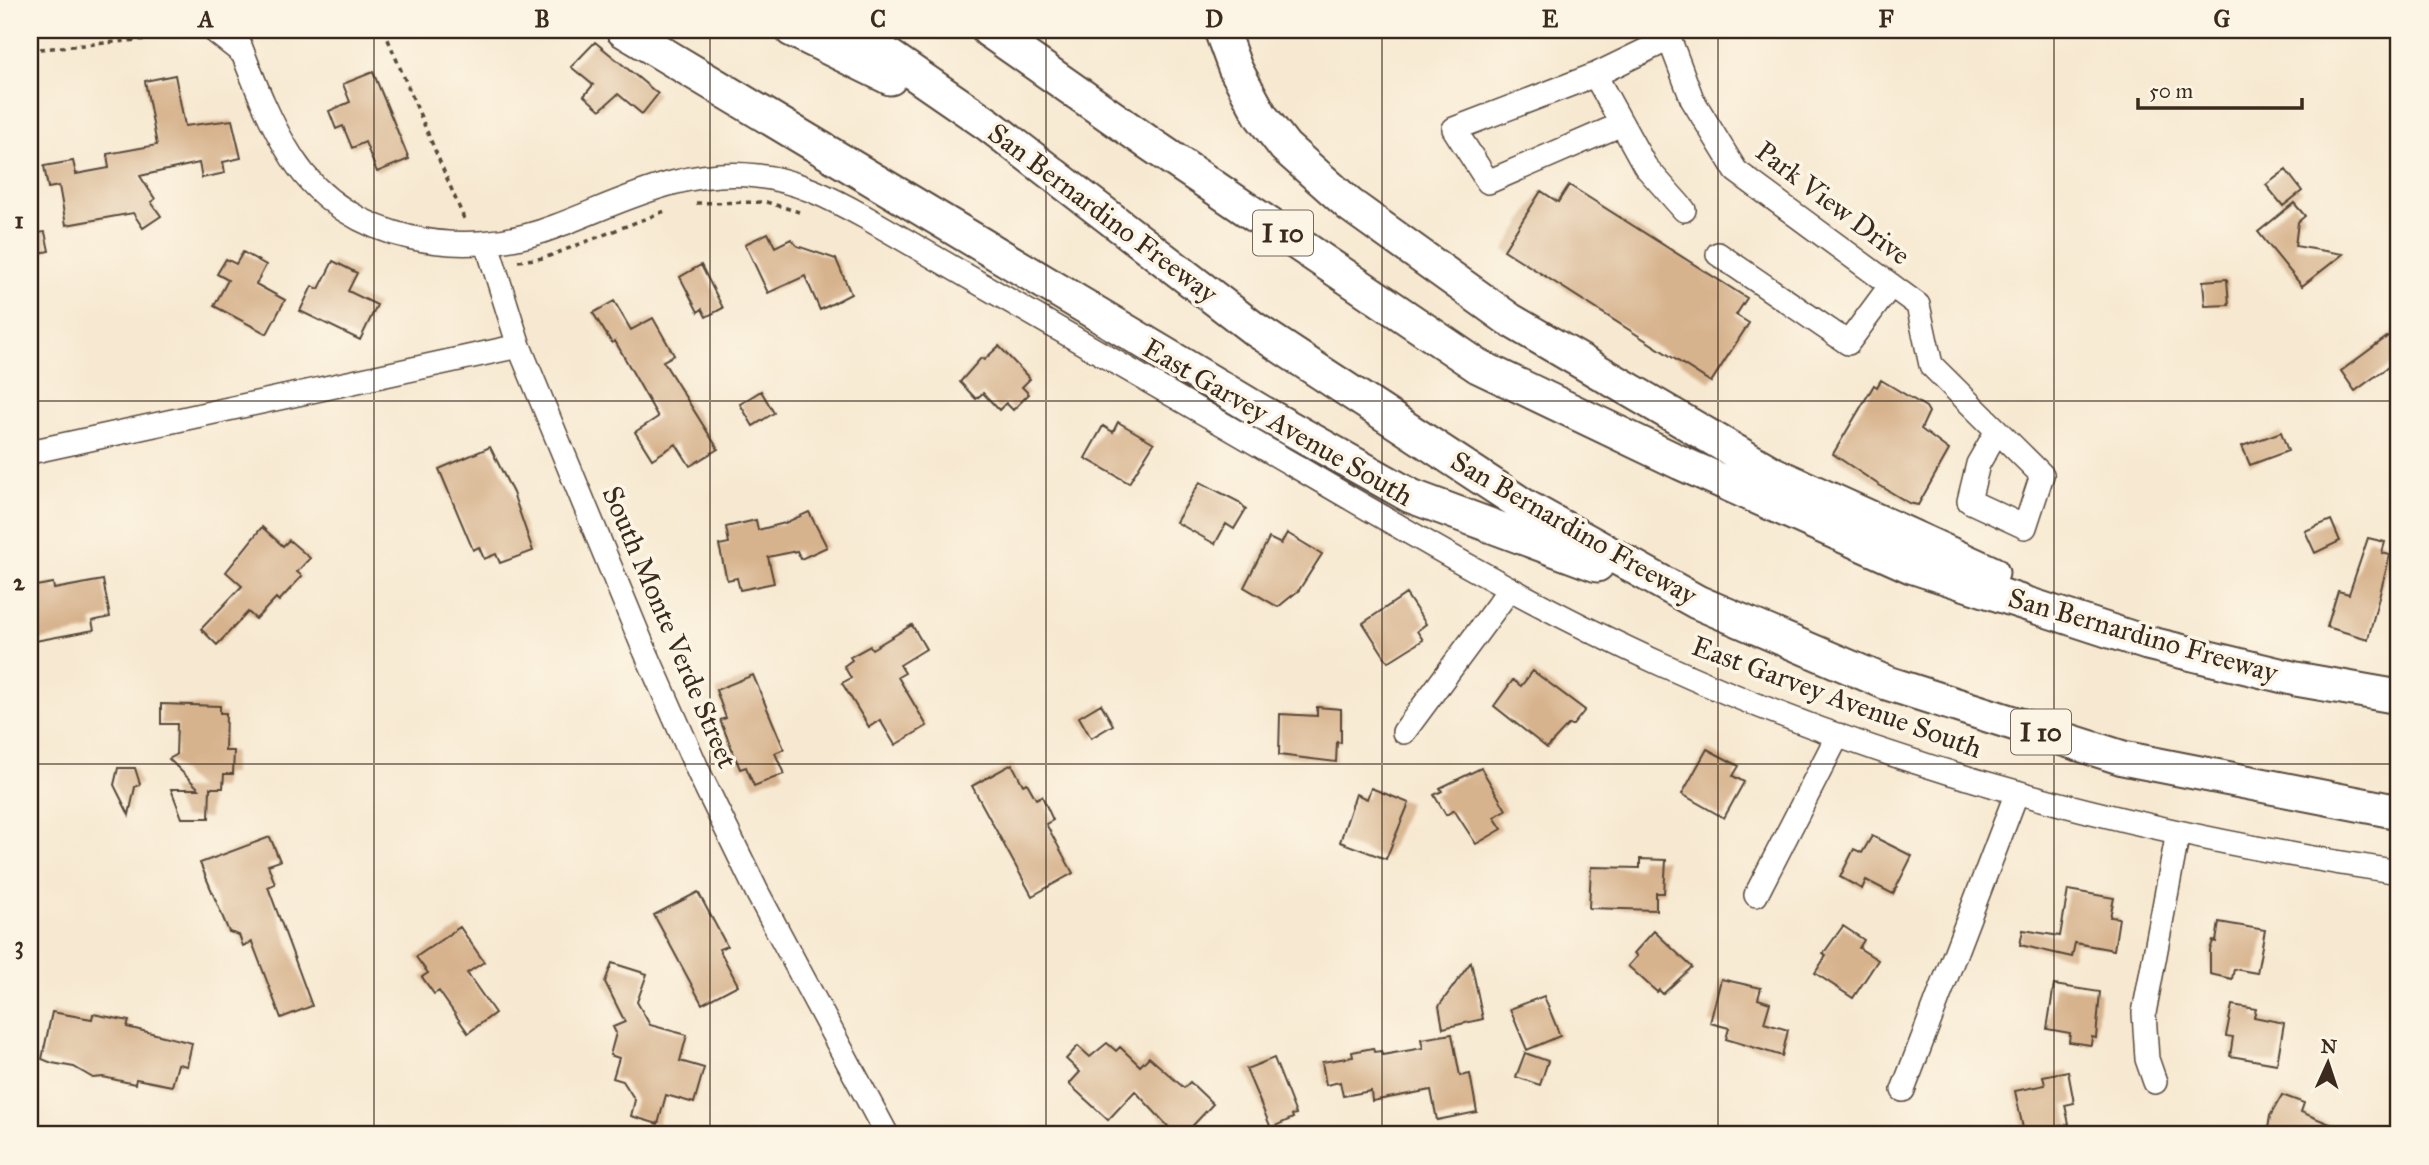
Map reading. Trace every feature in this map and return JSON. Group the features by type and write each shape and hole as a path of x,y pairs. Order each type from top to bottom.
{"highway":[{"path":"623,30 1263,413 1411,496 1697,602"},
{"path":"792,30 989,125"},
{"name":"San Bernardino Freeway","path":"850,30 989,125 1253,327 1526,507 1697,602 1887,683 2123,758 2399,812"},
{"name":"San Bernardino Freeway","path":"988,30 1146,141 1479,366 1681,463 1911,566 2147,643 2295,678 2399,697"},
{"path":"1221,30 1235,68 1261,116 1285,147 1350,205 1510,320 1772,473 2147,643"}],"street":[{"name":"East Garvey Avenue South","path":"234,30 268,114 294,160 312,183 339,205 365,221 394,233 451,244 487,244 521,239 647,189 682,179 756,176 794,184 831,198 865,217 1509,590 1660,664 1776,713 2017,792 2178,832 2325,861 2399,872"},
{"path":"202,32 243,54 254,30"},
{"path":"1622,124 1488,182 1454,129 1595,75 1667,34"},
{"name":"Park View Drive","path":"1667,34 1692,99 1736,171 1918,304 1931,365 1997,431"},
{"path":"1595,75 1645,166 1684,211"},
{"name":"South Monte Verde Street","path":"487,244 519,346 642,644 700,775 887,1135"},
{"path":"1718,254 1848,343 1891,285"},
{"path":"30,452 519,346"},
{"path":"1404,732 1509,590"},
{"path":"1756,895 1838,735"},
{"path":"1903,1090 2017,792"},
{"path":"2155,1082 2147,1059 2144,1013 2178,832"}],"path":[{"path":"30,50 202,32"}],"building":[{"path":"595,42 658,94 642,114 618,94 600,110 584,96 593,85 571,67"},
{"path":"373,72 409,159 377,172 365,142 352,148 343,126 336,129 329,111 350,102 343,84"},
{"path":"175,75 185,126 232,120 241,158 223,162 225,173 202,178 199,163 140,176 155,199 151,202 161,216 143,228 133,213 66,225 59,186 48,188 44,166 73,161 76,174 109,168 107,154 157,145 145,81"},
{"path":"2286,170 2302,191 2283,206 2266,185"},
{"path":"1569,185 1747,298 1736,315 1749,323 1711,382 1504,250 1541,191 1558,202"},
{"path":"2294,203 2305,216 2298,222 2295,246 2343,254 2302,286 2258,232"},
{"path":"45,232 49,251 30,255 30,234"},
{"path":"768,233 775,247 791,239 797,246 836,259 851,294 820,310 805,276 768,293 745,244"},
{"path":"243,252 266,265 256,284 285,300 267,334 214,306 228,280 217,274 226,259 236,264"},
{"path":"333,261 357,273 348,291 377,305 360,340 300,311 312,286 319,289"},
{"path":"701,265 723,308 706,317 702,309 698,312 680,277"},
{"path":"2227,279 2229,305 2205,306 2203,281"},
{"path":"614,301 631,330 653,318 674,355 663,361 718,449 690,466 676,444 652,459 635,432 658,417 615,341 612,343 593,313"},
{"path":"2399,328 2399,359 2355,391 2341,371"},
{"path":"999,346 1030,379 1022,387 1029,394 1013,410 1006,403 999,410 983,393 976,399 960,382 981,358 984,360"},
{"path":"1881,380 1926,407 1929,412 1921,429 1949,450 1918,505 1909,503 1879,485 1833,454 1874,385 1877,387"},
{"path":"761,391 774,413 753,426 740,404"},
{"path":"1118,422 1154,443 1129,483 1085,458 1103,426 1113,432"},
{"path":"2281,432 2288,451 2250,465 2242,446"},
{"path":"490,447 513,493 533,551 500,563 496,554 484,559 479,547 473,550 439,469"},
{"path":"1200,482 1239,502 1246,509 1234,529 1226,524 1215,544 1176,522"},
{"path":"809,512 827,547 801,559 797,551 768,557 774,583 740,590 737,578 727,580 719,545 729,543 726,527 756,520 758,530 785,523"},
{"path":"2331,520 2340,541 2315,553 2305,531"},
{"path":"262,527 283,546 289,540 310,558 297,572 302,576 279,601 276,598 256,619 248,612 217,645 201,629 242,586 226,572"},
{"path":"1287,533 1322,554 1299,590 1278,607 1244,587 1269,538 1281,544"},
{"path":"2368,538 2385,542 2382,553 2390,555 2368,639 2327,627 2338,591 2349,594"},
{"path":"103,580 110,617 92,621 94,630 30,642 30,587 53,583 54,589"},
{"path":"1406,594 1426,624 1417,631 1423,640 1388,662 1363,623"},
{"path":"912,625 926,649 900,665 905,673 898,677 927,726 895,745 880,720 869,727 842,683 851,678 844,666 852,660 850,657 870,646 872,649"},
{"path":"1533,671 1585,710 1573,725 1568,725 1547,748 1494,706 1513,680 1521,686"},
{"path":"753,675 784,749 775,753 784,774 754,786 746,767 740,769 720,720 726,718 716,690"},
{"path":"161,704 220,706 220,713 226,713 225,751 234,751 233,774 224,774 223,788 210,788 209,818 182,818 171,789 199,789 169,759 176,755 177,724 161,724"},
{"path":"1101,704 1113,725 1091,738 1079,717"},
{"path":"1317,707 1341,709 1341,743 1337,742 1336,762 1279,755 1280,714 1317,716"},
{"path":"1707,749 1739,766 1733,776 1744,782 1724,818 1682,794"},
{"path":"1012,764 1023,785 1027,783 1036,799 1042,796 1053,820 1046,824 1073,873 1032,896 972,786"},
{"path":"118,768 135,768 140,784 135,787 129,815 114,785"},
{"path":"1481,768 1506,810 1494,817 1502,829 1476,844 1454,810 1446,815 1434,795 1442,791 1440,788"},
{"path":"1371,788 1409,803 1386,859 1340,842 1356,794 1367,799"},
{"path":"1872,836 1912,856 1893,894 1866,880 1862,889 1840,877 1854,849 1862,853"},
{"path":"270,837 280,861 268,865 275,884 268,887 312,1006 281,1018 252,942 243,946 239,935 229,932 200,863"},
{"path":"1640,859 1666,860 1664,893 1656,893 1656,910 1589,908 1591,867 1640,868"},
{"path":"2068,890 2114,898 2110,917 2119,918 2114,950 2075,943 2072,957 2020,945 2023,930 2060,936"},
{"path":"698,892 727,946 719,949 738,985 702,1004 654,915"},
{"path":"2219,922 2265,930 2257,973 2234,969 2232,979 2210,974 2210,950 2213,941 2216,942"},
{"path":"1843,926 1864,940 1859,948 1878,960 1853,998 1815,973 1826,956 1823,954"},
{"path":"460,927 484,962 467,973 495,1013 468,1033 439,991 434,994 422,977 428,973 416,957"},
{"path":"1654,931 1692,967 1663,994 1659,990 1657,992 1628,966 1637,956 1634,953"},
{"path":"1471,962 1483,1019 1443,1028 1439,1006"},
{"path":"612,963 647,974 637,1002 650,1025 687,1035 680,1061 704,1068 694,1103 666,1095 658,1124 631,1116 635,1100 623,1081 613,1078 619,1058 610,1055 616,1033 613,1027 625,1022 605,982"},
{"path":"1721,979 1761,988 1758,999 1770,1003 1764,1023 1788,1030 1782,1056 1726,1039 1729,1028 1710,1023"},
{"path":"2054,985 2100,992 2096,1038 2092,1037 2091,1045 2069,1042 2070,1033 2047,1029"},
{"path":"1544,996 1560,1036 1527,1050 1510,1009"},
{"path":"2232,1005 2256,1009 2254,1017 2284,1023 2277,1064 2230,1056 2233,1037 2226,1036"},
{"path":"52,1012 92,1019 93,1014 129,1021 127,1027 192,1043 187,1066 178,1064 172,1086 136,1079 135,1084 103,1077 93,1078 74,1067 42,1059"},
{"path":"1452,1034 1460,1076 1470,1074 1477,1112 1437,1120 1431,1090 1372,1101 1371,1091 1343,1096 1340,1082 1326,1085 1322,1062 1353,1057 1352,1052 1373,1048 1374,1052 1381,1051 1382,1055 1423,1048 1421,1039"},
{"path":"1107,1043 1116,1051 1120,1047 1140,1066 1149,1057 1184,1088 1190,1082 1213,1104 1184,1135 1176,1135 1135,1091 1108,1120 1069,1084 1080,1072 1066,1059 1078,1046 1090,1057"},
{"path":"1525,1053 1548,1061 1540,1085 1516,1077"},
{"path":"1274,1058 1296,1114 1271,1128 1246,1069"},
{"path":"2068,1071 2074,1103 2065,1105 2069,1124 2024,1133 2015,1091 2045,1085 2043,1076"},
{"path":"2282,1095 2304,1103 2301,1112 2356,1135 2267,1135 2270,1116"}]}
